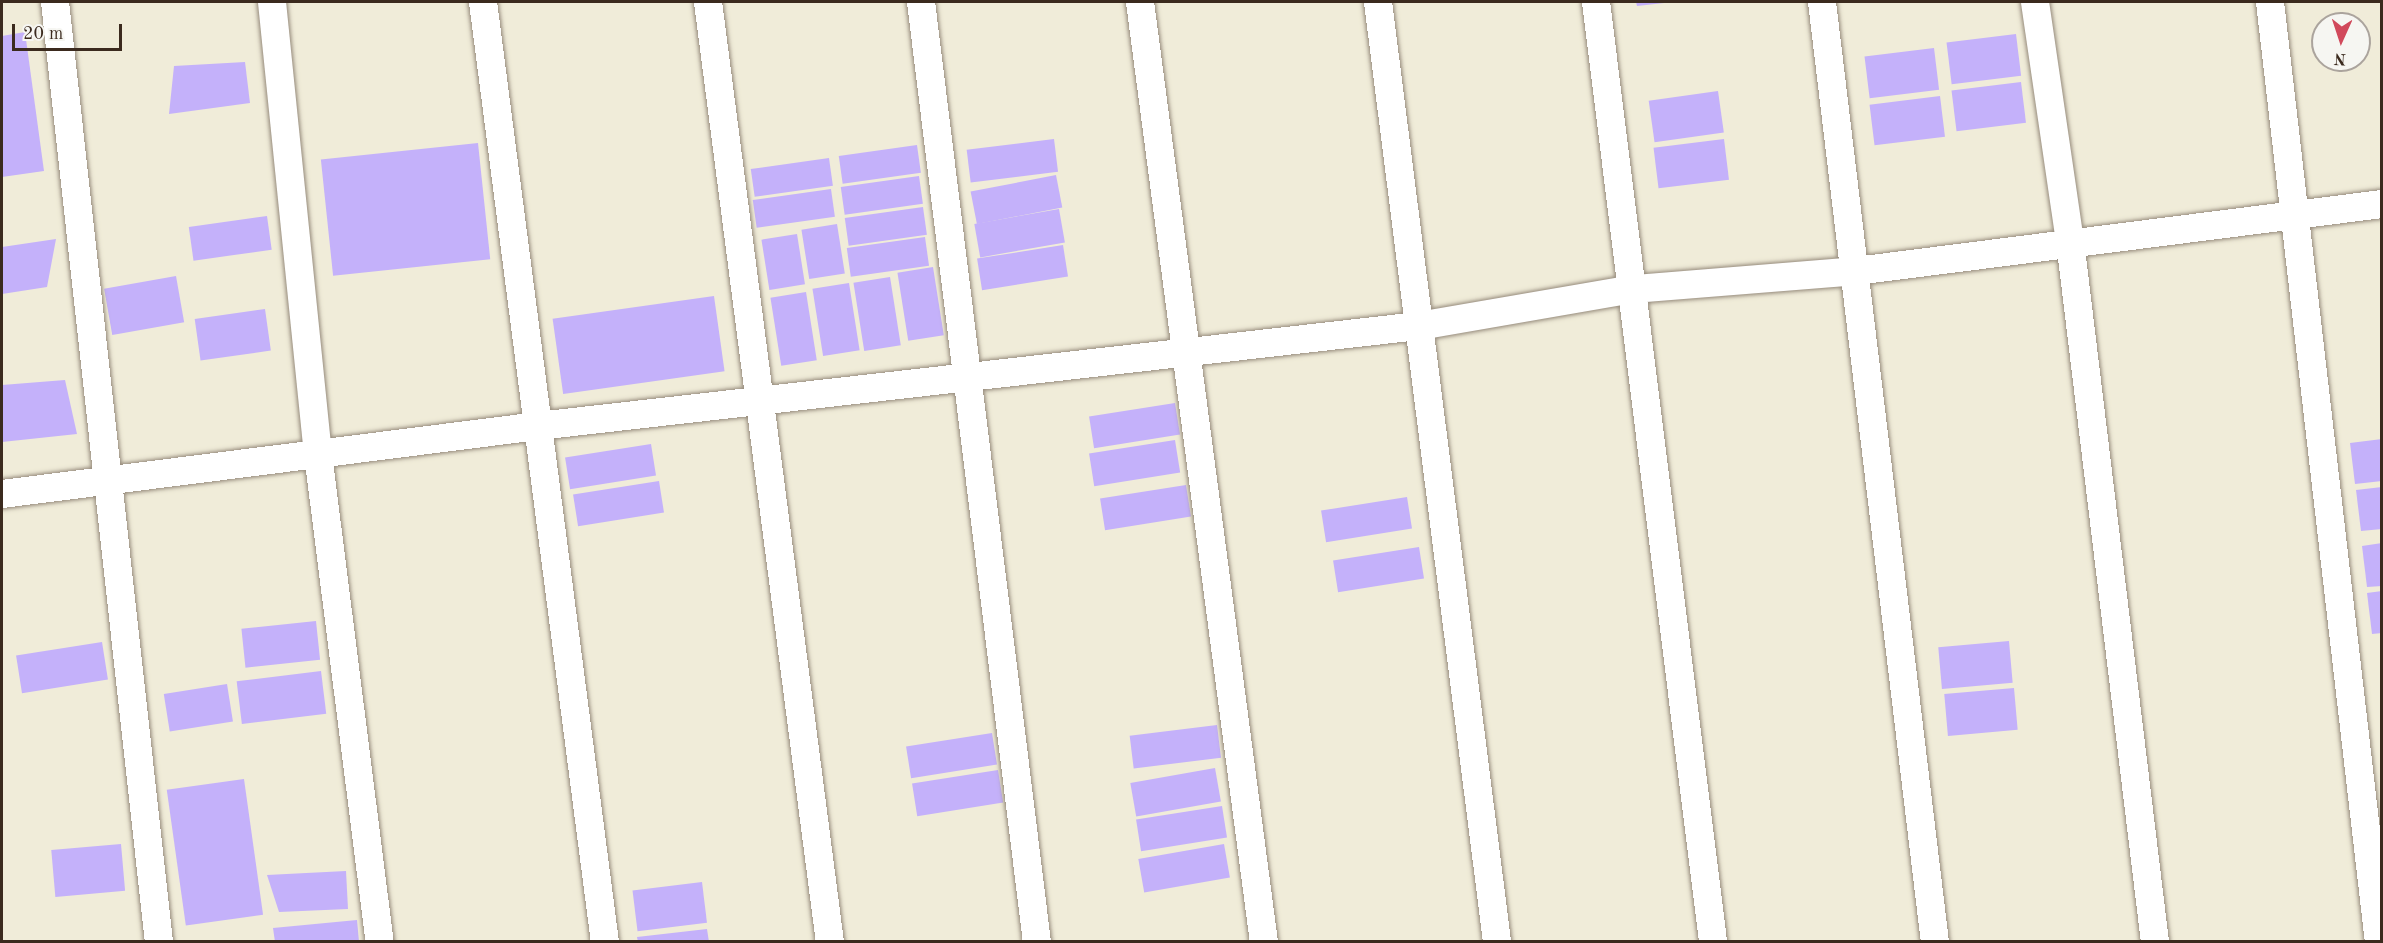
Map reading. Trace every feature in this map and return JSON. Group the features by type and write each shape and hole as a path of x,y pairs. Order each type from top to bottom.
{"street":[{"path":"55,2 111,481 159,942"},
{"path":"272,2 318,454 380,942"},
{"path":"483,2 605,942"},
{"path":"708,2 756,401 830,942"},
{"path":"921,2 1037,942"},
{"path":"1140,2 1264,942"},
{"path":"1378,2 1497,942"},
{"path":"1596,2 1634,289 1713,942"},
{"path":"1822,2 1935,942"},
{"path":"2035,2 2070,241 2155,942"},
{"path":"2270,2 2379,942"},
{"path":"2,494 538,426 1419,326 1634,289 1856,271 2070,241 2382,204"}],"building":[{"path":"1636,2 1663,2 1664,3 1637,6"},
{"path":"25,32 44,171 2,177 2,36"},
{"path":"2016,34 2021,76 1952,84 1947,43"},
{"path":"1934,48 1939,90 1870,98 1865,57"},
{"path":"245,62 250,103 169,114 174,66"},
{"path":"2021,82 2026,123 1957,131 1952,91"},
{"path":"1718,91 1724,133 1655,142 1649,101"},
{"path":"1940,96 1945,137 1875,145 1870,105"},
{"path":"1054,139 1058,172 971,182 967,150"},
{"path":"1724,139 1729,180 1659,188 1654,148"},
{"path":"478,143 490,259 333,276 321,160"},
{"path":"917,145 921,173 843,184 839,156"},
{"path":"829,158 833,186 755,197 751,169"},
{"path":"1056,175 1062,207 977,224 971,192"},
{"path":"919,176 923,204 845,215 841,187"},
{"path":"831,189 835,217 757,228 753,200"},
{"path":"923,207 927,235 849,246 845,218"},
{"path":"1059,209 1065,242 980,257 974,224"},
{"path":"267,216 272,250 194,261 189,227"},
{"path":"837,224 845,273 809,279 801,230"},
{"path":"797,234 805,284 769,290 761,240"},
{"path":"925,237 929,266 851,277 847,248"},
{"path":"56,239 47,287 2,294 2,247"},
{"path":"1063,245 1068,277 982,290 977,259"},
{"path":"933,267 944,335 908,341 897,273"},
{"path":"176,276 184,322 112,335 104,289"},
{"path":"890,277 901,345 864,351 853,283"},
{"path":"849,283 860,350 823,356 812,289"},
{"path":"806,292 817,360 781,366 770,298"},
{"path":"714,296 725,371 563,394 553,319"},
{"path":"265,309 271,351 201,360 195,319"},
{"path":"65,380 77,434 2,442 2,385"},
{"path":"1175,403 1180,435 1094,448 1089,417"},
{"path":"2382,439 2382,481 2355,484 2350,443"},
{"path":"1175,440 1180,473 1094,486 1089,454"},
{"path":"651,444 656,476 570,489 565,458"},
{"path":"659,481 664,513 578,526 573,495"},
{"path":"1186,485 1191,517 1105,530 1100,499"},
{"path":"2382,487 2382,529 2361,531 2356,490"},
{"path":"1407,497 1412,529 1326,542 1321,511"},
{"path":"2382,543 2382,586 2367,587 2362,546"},
{"path":"1419,547 1424,579 1338,592 1333,561"},
{"path":"2382,591 2382,633 2372,634 2367,593"},
{"path":"316,621 320,660 245,668 241,629"},
{"path":"2009,641 2013,683 1942,689 1938,647"},
{"path":"102,642 108,680 22,693 16,656"},
{"path":"321,671 326,714 242,724 237,681"},
{"path":"227,684 233,722 170,732 164,694"},
{"path":"2014,688 2018,730 1948,736 1944,694"},
{"path":"1217,725 1221,758 1134,768 1130,736"},
{"path":"992,733 997,765 911,778 906,747"},
{"path":"1215,768 1221,801 1136,816 1130,783"},
{"path":"998,770 1003,803 917,816 912,784"},
{"path":"244,779 263,915 186,926 167,790"},
{"path":"1222,806 1227,838 1141,851 1136,820"},
{"path":"121,844 125,891 55,897 51,850"},
{"path":"1224,844 1230,877 1144,893 1138,859"},
{"path":"346,871 348,909 279,912 267,875"},
{"path":"702,882 707,923 638,931 633,891"},
{"path":"357,920 359,942 275,942 273,928"},
{"path":"707,929 709,942 638,942 637,937"}]}
